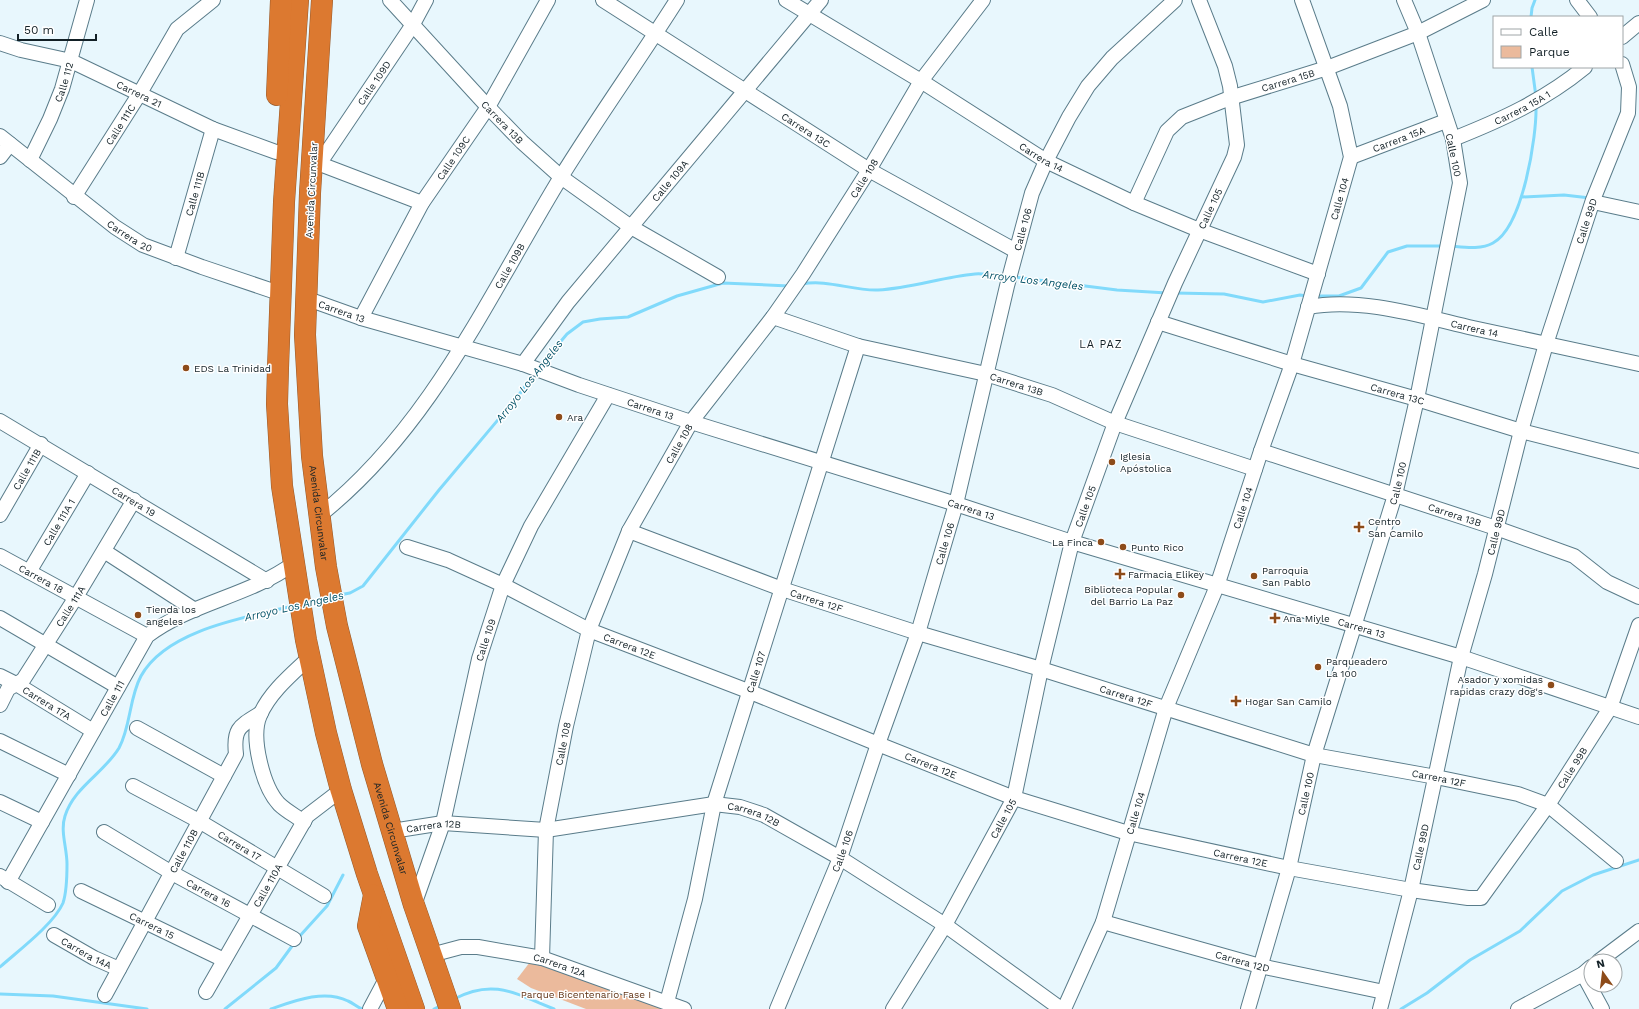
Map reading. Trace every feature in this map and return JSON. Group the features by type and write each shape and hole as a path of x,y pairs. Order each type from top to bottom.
{"highway":[{"path":"281,0 276,152 280,192 284,202"},
{"path":"298,0 284,202 278,404 282,486 295,576 308,649 326,733 341,790 374,893 394,1003"},
{"name":"Avenida Circunvalar","path":"322,0 316,163 305,298 305,336 312,456 326,571 337,626 372,764 414,905 450,1009"},
{"path":"374,893 368,926 387,977 394,1003"}],"street":[{"name":"Calle 112","path":"30,160 50,119 71,61 87,0"},
{"name":"Calle 111C","path":"74,197 140,93 177,29 213,0"},
{"name":"Carrera 13B","path":"390,0 412,26 488,107 522,142 561,177 631,228 718,277"},
{"name":"Calle 109D","path":"316,163 412,26 426,0"},
{"name":"Calle 109C","path":"361,318 422,203 488,107 548,0"},
{"name":"Carrera 13C","path":"603,0 870,170 1016,251"},
{"name":"Calle 109B","path":"320,515 347,494 400,437 462,346 561,177 677,0"},
{"name":"Carrera 14","path":"786,0 921,81 1046,161 1199,230 1318,274"},
{"name":"Calle 109A","path":"526,365 568,302 747,91 821,0"},
{"name":"Calle 108","path":"542,958 546,830 566,726 589,630 629,530 690,422 773,317 803,274 870,170 921,81 983,0"},
{"name":"Calle 106","path":"777,1009 840,858 878,744 918,633 956,504 1007,286 1032,193 1046,161 1069,117 1088,86 1112,58 1175,0"},
{"name":"Calle 105","path":"893,1009 945,925 1014,798 1040,669 1072,542 1115,423 1175,283 1234,157 1236,145 1230,98 1230,86 1225,66 1199,0"},
{"name":"Calle 104","path":"1063,1009 1103,922 1166,708 1217,586 1261,451 1292,364 1351,157 1340,106 1302,0"},
{"name":"Calle 100","path":"1248,1009 1290,868 1314,755 1395,496 1417,399 1460,183 1453,139 1418,33 1404,0"},
{"name":"Carrera 15B","path":"1134,202 1167,131 1182,118 1230,98 1327,68 1418,33 1483,0"},
{"path":"1577,0 1589,16"},
{"path":"1623,36 1639,23"},
{"name":"Carrera 21","path":"0,43 21,50 71,61 213,129 276,152"},
{"name":"Calle 99D","path":"1380,1009 1411,890 1461,657 1521,431 1546,344 1594,197 1628,113 1629,87 1623,67"},
{"name":"Carrera 15A 1","path":"1453,139 1494,123 1523,109 1584,68"},
{"name":"Carrera 15A","path":"1351,157 1446,121"},
{"name":"Calle 111B","path":"176,258 213,129"},
{"path":"0,157 5,140"},
{"name":"Carrera 20","path":"5,140 74,197 115,228 143,245 176,258 282,294"},
{"path":"316,163 422,203"},
{"path":"1594,197 1639,212"},
{"name":"Carrera 13","path":"305,298 361,318 526,365 608,395 690,422 956,504 1072,542 1461,657 1639,717"},
{"name":"Carrera 14","path":"1309,306 1352,303 1639,364"},
{"name":"Carrera 13B","path":"773,317 858,346 986,374 1052,395 1115,423 1255,469"},
{"name":"Carrera 13C","path":"1158,322 1292,364 1417,399 1521,431 1639,461"},
{"name":"Calle 107","path":"667,1002 695,899 714,804 748,691 782,589 858,346"},
{"name":"Calle 109","path":"414,905 443,823 479,659 503,585 531,526 608,395"},
{"name":"Carrera 19","path":"0,421 270,580"},
{"name":"Calle 111B","path":"0,515 41,444"},
{"name":"Carrera 13B","path":"1261,451 1496,528 1574,556 1607,582 1639,597"},
{"name":"Calle 111A 1","path":"29,572 88,473"},
{"name":"Calle 111A","path":"0,705 8,689 18,685 23,680 76,597 134,500"},
{"name":"Carrera 12F","path":"629,530 782,589 918,633 1040,669 1314,755 1501,790 1548,805 1616,861"},
{"name":"Carrera 12E","path":"407,546 448,560 503,585 589,630 748,691 1014,798 1128,833 1290,868 1411,890 1468,898 1481,898"},
{"path":"104,551 195,610"},
{"name":"Carrera 18","path":"0,556 147,636"},
{"name":"Calle 111","path":"4,879 42,822 147,636 172,620 195,610 270,580 295,576"},
{"path":"0,618 118,687"},
{"name":"Calle 99B","path":"1481,898 1548,805 1610,708 1639,625"},
{"name":"Calle 110B","path":"105,995 236,754 234,740 237,731 240,727 260,713 308,649"},
{"name":"Carrera 17A","path":"0,676 18,685 93,731"},
{"name":"Calle 110B","path":"258,758 256,732 260,713"},
{"path":"137,728 224,776"},
{"path":"0,741 69,775"},
{"path":"236,754 258,758 266,780 279,804 304,822"},
{"name":"Carrera 17","path":"133,786 199,821 324,896"},
{"name":"Calle 110A","path":"206,992 310,813 341,790"},
{"path":"0,802 42,822"},
{"name":"Carrera 12B","path":"392,831 443,823 546,830 714,804 740,807 764,815 840,858 945,925 1063,1009"},
{"name":"Carrera 16","path":"104,832 172,873 294,939"},
{"path":"4,879 48,905"},
{"name":"Carrera 15","path":"81,891 224,960"},
{"name":"Carrera 12D","path":"1103,922 1260,966 1384,992"},
{"path":"1610,953 1639,931"},
{"name":"Carrera 14A","path":"54,935 119,969"},
{"name":"Carrera 12A","path":"431,955 461,947 478,947 542,958 684,1009"},
{"path":"1518,1009 1583,973"},
{"path":"1596,993 1602,1009"}],"green space":[{"name":"Parque Bicentenario Fase I","path":"530,962 538,962 665,1009 586,1009 531,988 517,979"}],"waterway":[{"name":"Arroyo Los Angeles","path":"1531,16 1535,0"},
{"name":"Arroyo Los Angeles","path":"1532,68 1536,97"},
{"name":"Arroyo Los Angeles","path":"1450,246 1472,248 1483,247 1493,243 1504,234 1513,219 1526,180 1534,137 1536,105"},
{"path":"1522,197 1564,195 1590,198"},
{"name":"Arroyo Los Angeles","path":"1315,296 1339,296 1361,288 1388,252 1407,246 1443,246"},
{"name":"Arroyo Los Angeles","path":"802,284 821,283 859,289 878,290 975,274 1006,277"},
{"name":"Arroyo Los Angeles","path":"1014,277 1117,290 1167,293"},
{"name":"Arroyo Los Angeles","path":"540,366 567,334 583,322 628,317 677,296 723,283 789,286"},
{"name":"Arroyo Los Angeles","path":"1175,293 1224,294 1263,302 1300,295 1307,296"},
{"name":"Arroyo Los Angeles","path":"339,595 350,593 363,586 439,490 518,396 536,372"},
{"name":"Arroyo Los Angeles","path":"308,603 324,599"},
{"name":"Arroyo Los Angeles","path":"0,967 52,920 63,903 67,873 67,858 63,828 65,816 69,806 82,788 106,765 119,748 126,731 137,685 141,676 153,660 169,647 209,628 253,615 293,606"},
{"path":"1401,1009 1427,993 1470,960 1520,931 1562,891 1593,875 1639,860"},
{"path":"298,938 327,906 343,875"},
{"path":"225,1009 276,968 295,942"},
{"path":"454,999 468,993 481,990 505,990 554,1009"},
{"name":"Arroyo Los Angeles","path":"0,994 53,996 147,1009"},
{"name":"Arroyo Los Angeles","path":"271,1009 299,1000 319,996 339,998 362,1009"},
{"path":"434,1009 442,1005"}],"place":[{"name":"EDS La Trinidad","path":"186,368"},
{"name":"Ara","path":"559,417"},
{"name":"Iglesia Apóstolica","path":"1112,462"},
{"name":"Centro San Camilo","path":"1359,527"},
{"name":"La Finca","path":"1101,542"},
{"name":"Punto Rico","path":"1123,547"},
{"name":"Farmacia Elikey","path":"1120,574"},
{"name":"Parroquia San Pablo","path":"1254,576"},
{"name":"Biblioteca Popular del Barrio La Paz","path":"1181,595"},
{"name":"Tienda los angeles","path":"138,615"},
{"name":"Ana Miyle","path":"1275,618"},
{"name":"Parqueadero La 100","path":"1318,667"},
{"name":"Asador y xomidas rapidas crazy dog's","path":"1551,685"},
{"name":"Hogar San Camilo","path":"1236,701"}],"district":[{"name":"LA PAZ","path":"1101,344"}]}
